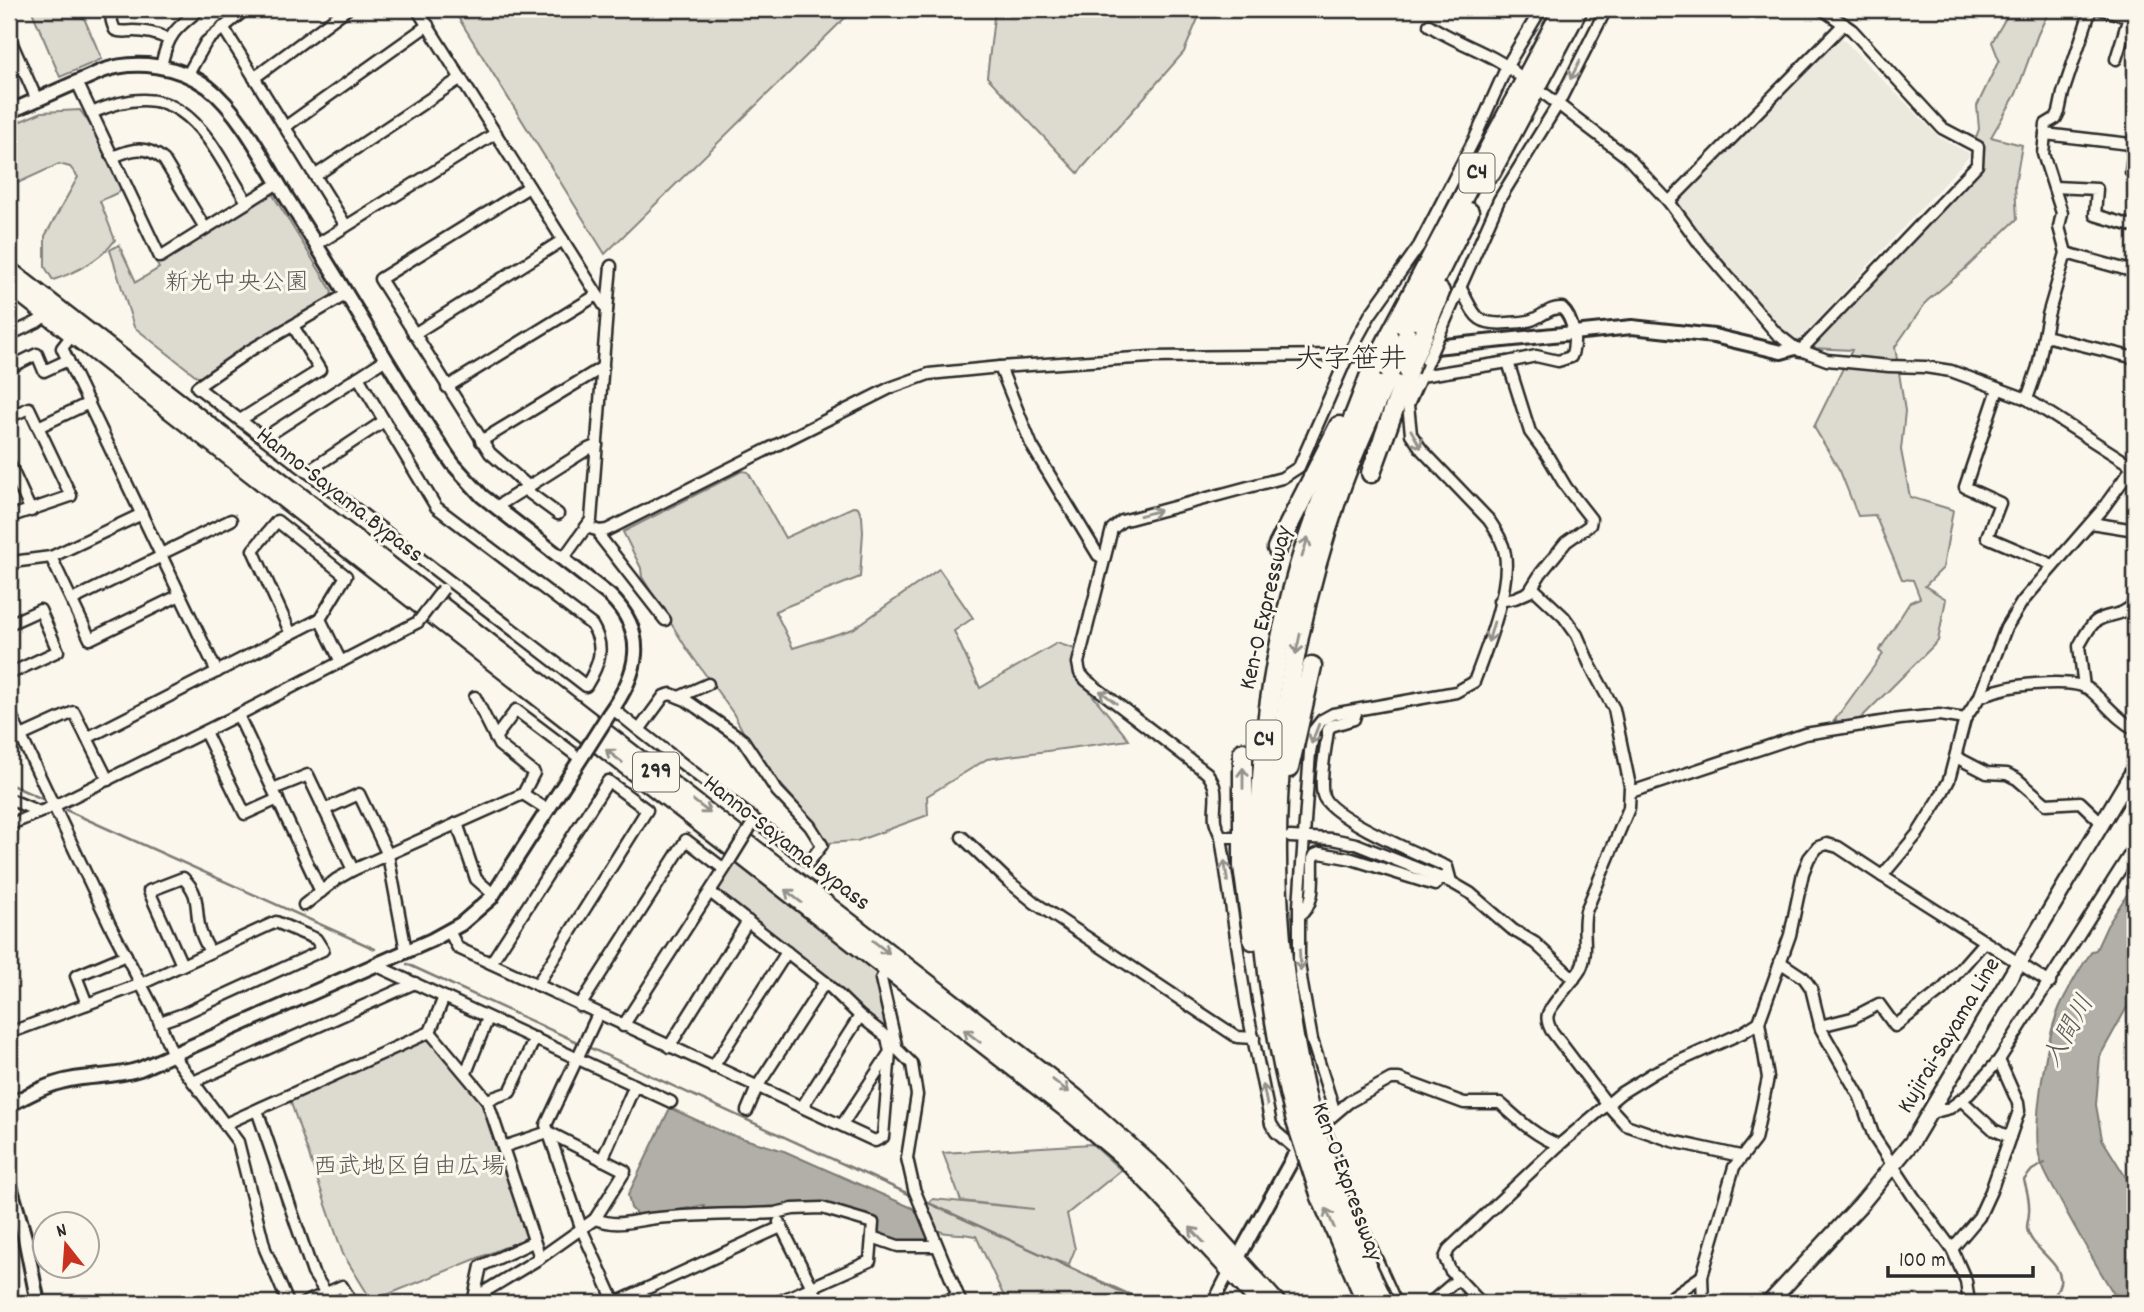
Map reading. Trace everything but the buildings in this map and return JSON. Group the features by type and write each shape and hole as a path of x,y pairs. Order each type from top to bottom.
{"highway":[{"name":"Ken-O Expressway","path":"1384,1303 1347,1223 1310,1121 1287,1087 1269,988 1261,902 1264,743 1277,656 1298,568 1325,487 1371,372 1415,335 1563,9"},
{"name":"Ken-O Expressway","path":"1367,1303 1321,1197 1310,1121 1287,1002 1277,909 1276,848 1280,755 1295,657 1315,572 1343,482 1406,372 1415,335 1478,194 1578,9"},
{"name":"Hanno-Sayama Bypass","path":"9,270 1075,1097 1160,1173 1234,1265 1260,1303"},
{"name":"Hanno-Sayama Bypass","path":"9,285 1070,1112 1122,1156 1277,1303"},
{"path":"1277,548 1344,417 1371,372"},
{"path":"1371,473 1406,372"},
{"path":"1277,909 1286,781 1312,666"},
{"path":"1242,752 1243,866 1252,936 1264,1004 1287,1087"}],"main road":[{"name":"Kujirai-Sayama Line","path":"1769,1303 1893,1166 1931,1113 2135,768"}],"street":[{"path":"117,9 111,18 115,30 121,33 154,32 168,39"},
{"path":"161,66 168,39 178,26 200,9"},
{"path":"187,76 202,48 246,9"},
{"path":"254,78 347,9"},
{"path":"417,9 607,310"},
{"path":"1298,1151 1276,1132 1271,1124 1246,1004 1221,837 1215,823 1217,796 1214,783 1207,773 1086,680 1080,673 1078,663 1112,529 1122,521 1282,478 1299,467 1348,355 1370,315 1419,246 1476,135 1507,66 1541,9"},
{"path":"1406,372 1427,362 1415,335 1460,287 1506,188 1558,104 1606,9"},
{"path":"586,527 607,530 904,382 929,374 1150,357 1348,355 1632,327 1714,336 1781,352 1798,350 1977,165 1978,147 1942,128 1852,30 1822,9"},
{"path":"2026,399 2066,253 2059,227 2062,213 2043,154 2046,124 2056,118 2059,112 2091,9"},
{"path":"2100,9 2132,17 2116,59"},
{"path":"1669,202 1844,24"},
{"path":"1429,25 1446,36 1479,50 1517,74"},
{"path":"285,127 428,26"},
{"path":"223,27 346,226"},
{"path":"9,37 37,100"},
{"path":"9,72 22,66"},
{"path":"9,112 116,66 161,66 206,86 232,112 453,464 472,487 617,604 633,631 636,652 634,670 611,712 494,895 471,917 449,931 406,951 173,1055 124,1074 71,1079 9,1105"},
{"path":"316,175 461,78"},
{"path":"77,82 160,257 278,183"},
{"path":"1546,95 1627,157 1669,202 1700,244 1776,333 1798,350 1827,360 1889,366 1925,366 1951,371 2026,399 2135,469"},
{"path":"92,113 119,101 133,99 166,103 185,113 203,131 247,202"},
{"path":"316,245 496,133"},
{"path":"2045,134 2130,144 2133,154 2131,172"},
{"path":"113,158 134,149 157,154 164,160 205,228"},
{"path":"529,187 380,279 490,453 558,514"},
{"path":"2054,187 2097,189 2095,215 2135,226"},
{"path":"414,334 563,240"},
{"path":"2066,253 2135,272"},
{"path":"562,559 592,520 611,266"},
{"path":"1406,372 1508,362 1535,356 1565,360 1571,356 1574,349 1573,334 1566,312 1555,307 1527,322 1483,323 1476,316 1460,287"},
{"path":"347,294 250,351 197,387 445,584 586,686 596,670 601,651 592,625 436,507 358,377"},
{"path":"447,387 597,295"},
{"path":"9,335 48,314"},
{"path":"240,420 320,370 293,326"},
{"path":"73,334 62,348 217,672"},
{"path":"2045,336 2135,358"},
{"path":"9,368 37,354 44,370 68,360"},
{"path":"264,438 386,359"},
{"path":"1500,601 1529,592 1566,542 1590,525 1591,519 1530,432 1508,362"},
{"path":"481,441 603,367"},
{"path":"1000,367 1032,446 1098,555 1103,558"},
{"path":"1335,1113 1312,1040 1299,962 1299,916 1308,771 1314,730 1322,720 1333,714 1456,692 1474,682 1506,581 1506,557 1496,530 1422,450 1411,434 1406,372"},
{"path":"1998,389 1965,487 2000,503 1987,537 2053,565"},
{"path":"38,427 89,403"},
{"path":"9,417 29,408 71,496 9,517"},
{"path":"307,472 384,421"},
{"path":"496,507 597,445"},
{"path":"9,463 31,511"},
{"path":"1882,876 1918,833 1949,780 1965,719 1979,698 2006,628 2022,602 2091,523 2129,472 2135,469"},
{"path":"9,566 20,561 51,556 142,514"},
{"path":"72,600 231,520"},
{"path":"87,738 217,672 291,634 320,619 345,576 277,521 253,550 291,634"},
{"path":"2091,523 2135,530"},
{"path":"600,531 601,538 665,620"},
{"path":"51,556 90,639 180,595"},
{"path":"9,825 54,806 205,732 418,622 445,584"},
{"path":"1533,588 1564,617 1577,635 1614,709 1620,729 1630,792 1629,808 1586,911 1586,955 1574,979 1548,1014 1548,1022 1551,1030 1607,1104 1626,1125 1672,1141 1740,1156"},
{"path":"2084,687 2079,646 2093,623 2121,614 2135,603"},
{"path":"9,624 40,610 58,651 9,674"},
{"path":"320,619 341,662"},
{"path":"679,697 708,684"},
{"path":"1979,698 1999,690 2024,685 2061,684 2084,687 2115,716 2135,729"},
{"path":"611,712 639,730 753,823 809,862 822,845 810,826 777,791 743,740 686,700 671,694 664,696 639,730"},
{"path":"304,905 337,879 354,870 523,794 534,773 504,750 495,738 475,697"},
{"path":"495,738 516,710 582,757"},
{"path":"1357,710 1354,719 1331,726 1328,730 1322,791 1326,803 1352,822 1447,867 1447,880"},
{"path":"9,711 173,1055 238,1142 265,1249 288,1303"},
{"path":"21,736 74,712 108,780"},
{"path":"238,715 321,891"},
{"path":"1630,792 1805,734 1939,715 1965,719"},
{"path":"205,732 245,814 308,775 354,870"},
{"path":"1956,757 1987,773 2007,774 2017,779 2046,804 2080,802 2103,824"},
{"path":"491,963 608,781 647,810 537,985"},
{"path":"324,810 359,794 388,855 406,951"},
{"path":"523,794 548,810"},
{"path":"9,799 40,812"},
{"path":"457,823 476,879 494,895"},
{"path":"623,1026 753,823"},
{"path":"962,837 1035,903 1237,1037 1254,1038"},
{"path":"1221,837 1234,837"},
{"path":"1290,837 1332,839 1356,844 1447,880 1470,893 1513,930 1535,943 1574,979"},
{"path":"580,1006 686,840 725,867"},
{"path":"1703,1303 1702,1276 1734,1167 1755,1140 1768,1079 1759,1022 1790,935 1803,873 1809,858 1818,847 1827,844 1838,847 2050,983"},
{"path":"1931,1113 1950,1108 1969,1094 1999,1060 2135,846"},
{"path":"1299,916 1312,901 1313,859 1320,853 1352,859 1436,885 1447,880"},
{"path":"181,965 149,891 183,878 191,885 198,903 199,927 210,952"},
{"path":"449,931 458,948 580,1006 875,1141 883,1137 890,1052 887,1037 860,1016 825,982 710,892"},
{"path":"669,1047 748,921"},
{"path":"9,1033 141,984 276,922 316,939 323,950 183,1014 159,1022"},
{"path":"1820,1026 1852,1018 1879,1004 1895,1026 1942,990 1984,942"},
{"path":"713,1067 787,952"},
{"path":"88,1004 76,976 126,955"},
{"path":"1780,962 1804,978 1811,988 1820,1026 1860,1097 1874,1137 1952,1249 1966,1281 1969,1303"},
{"path":"375,965 488,1018 580,1055 671,1102"},
{"path":"887,969 881,979 897,1049 912,1064 917,1096 907,1158 919,1205 959,1300 942,1303"},
{"path":"747,1111 757,1087 825,982"},
{"path":"193,1082 415,983"},
{"path":"225,1125 430,1032 444,997"},
{"path":"598,1014 546,1125 582,1230 615,1303 781,1227"},
{"path":"802,1107 860,1016"},
{"path":"466,1073 488,1018"},
{"path":"1481,1303 1450,1270 1445,1258 1449,1248 1607,1104 1655,1072 1742,1033 1759,1022"},
{"path":"430,1032 487,1101 540,1258"},
{"path":"487,1101 510,1092 535,1038"},
{"path":"842,1125 890,1052"},
{"path":"1952,1249 1979,1217 2019,1111 1999,1060"},
{"path":"1310,1121 1335,1113 1349,1102 1391,1079 1399,1079 1464,1103 1500,1103 1535,1133 1559,1145"},
{"path":"601,1160 635,1085"},
{"path":"1961,1100 1993,1130 2010,1137"},
{"path":"257,1110 313,1273 326,1293"},
{"path":"1213,1303 1277,1183 1298,1151 1310,1121"},
{"path":"1310,1121 1351,1202 1396,1303"},
{"path":"472,1300 596,1219 625,1171 548,1132 503,1147"},
{"path":"9,1182 25,1238 38,1303"},
{"path":"596,1219 611,1225 621,1225 648,1219 822,1208 873,1223 870,1261 776,1303"},
{"path":"775,1213 820,1303"},
{"path":"872,1237 898,1246 936,1246"},
{"path":"472,1300 481,1266 533,1242"},
{"path":"1663,1303 1702,1276"},
{"path":"1430,1303 1458,1279"},
{"path":"304,1303 342,1286 352,1303"}],"shaded area":[{"path":"1833,29 1940,138 1971,154 1793,347 1676,204"}],"green space":[{"path":"31,9 80,9 102,59 60,77"},
{"path":"453,9 854,9 605,254"},
{"path":"995,9 1202,9 1184,52 1078,173 987,77"},
{"path":"2011,9 2050,9 2016,94 1991,137 2022,145 2015,185 2017,219 1927,301 1895,347 1905,411 1901,450 1910,497 1953,510 1943,568 1925,586 1946,599 1938,641 1858,721 1834,721 1883,654 1879,651 1910,602 1920,598 1913,580 1902,579 1875,515 1858,516 1840,471 1814,427 1852,350 1811,348 1977,160 1972,148 1979,129 1977,106 1999,60 1992,42"},
{"path":"80,110 94,130 121,186 119,192 100,201 115,240 87,264 53,280 45,267 45,236 78,177 70,167 59,164 9,187 9,126 42,112"},
{"name":"新光中央公園","path":"269,194 273,195 332,291 331,296 199,378 134,327 110,250 119,245 136,282 159,268 157,264"},
{"path":"742,471 748,472 785,538 855,506 862,516 860,577 775,611 793,648 853,629 939,569 973,618 954,631 980,688 1057,643 1075,649 1076,675 1129,740 987,759 927,796 928,815 857,841 828,843 813,821 777,780 687,649 642,577 641,568 623,532"},
{"path":"734,862 879,975 890,1034 863,1013 829,979 718,892 717,888"},
{"name":"西武地区自由広場","path":"426,1039 432,1040 482,1101 527,1234 525,1239 372,1301 343,1254 290,1100"},
{"path":"1092,1144 1121,1170 1067,1214 1075,1249 1069,1264 1057,1260 1145,1303 1007,1303 976,1236 938,1230 923,1208 933,1199 1034,1209 961,1201 943,1153"}],"water":[{"name":"入間川","path":"2135,882 2135,999 2126,1009 2100,1056 2096,1105 2102,1139 2135,1192 2135,1303 2129,1303 2123,1295 2114,1294 2047,1176 2040,1159 2038,1125 2042,1080 2056,1016 2072,982 2092,951 2096,950 2107,926"},
{"path":"670,1108 725,1133 784,1151 917,1210 930,1240 928,1243 897,1241 876,1233 875,1219 821,1204 765,1207 764,1212 704,1211 704,1205 640,1218 631,1208 628,1195"}],"waterway":[{"path":"9,784 47,801"},
{"path":"66,810 375,949"},
{"path":"407,964 913,1196"},
{"path":"2045,1163 2032,1170 2024,1180 2029,1204 2029,1236 2052,1262 2060,1276 2053,1303"},
{"path":"922,1200 1148,1303"}],"district":[{"name":"大字笹井","path":"1351,362"}]}
